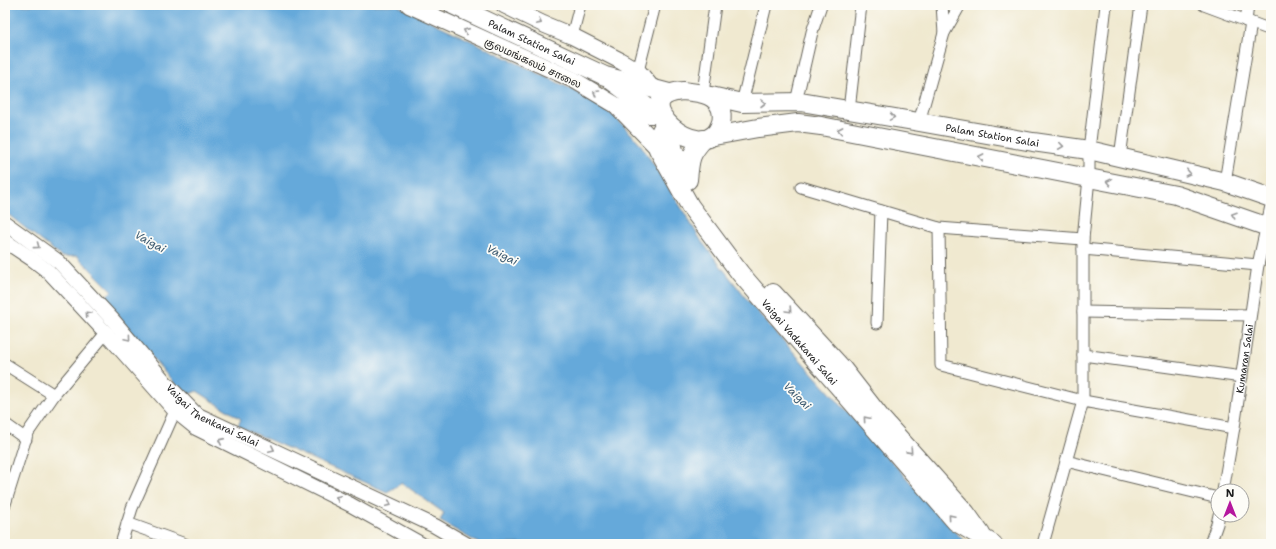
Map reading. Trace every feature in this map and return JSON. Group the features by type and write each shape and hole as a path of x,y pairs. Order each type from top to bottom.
{"main road":[{"name":"குலமங்கலம் சாலை","path":"409,5 574,80 619,107 665,121"},
{"path":"504,5 520,9 543,24 572,36 638,71 660,90"},
{"name":"Palam Station Salai","path":"455,6 605,76 660,90 707,95 742,103 796,102 1089,150 1225,182 1271,198"},
{"name":"Palam Station Salai","path":"605,76 686,136 709,138"},
{"name":"Vaigai Vadakarai Salai","path":"660,90 663,98 660,105 673,149 688,180 700,200 750,268 842,368 881,418 966,513 988,541"},
{"path":"688,180 691,155 695,148 709,138 720,127 722,116 719,105 707,95"},
{"name":"Vaigai Vadakarai Salai","path":"619,107 657,146 690,206 740,273 956,522 988,541"},
{"path":"657,146 656,140 665,121"},
{"path":"709,138 758,128 798,123 1176,195 1268,227"}],"street":[{"path":"572,36 580,5"},
{"path":"638,71 655,5"},
{"path":"707,95 716,5"},
{"path":"742,103 766,5"},
{"path":"796,102 812,32 821,5"},
{"path":"849,110 861,5"},
{"path":"942,5 944,33"},
{"path":"919,122 944,33 960,5"},
{"path":"1043,544 1083,401 1083,244 1089,178 1089,150 1106,5"},
{"path":"1120,157 1140,5"},
{"path":"1204,5 1271,30"},
{"path":"1225,182 1248,22 1248,5"},
{"path":"800,187 939,228 1258,265"},
{"name":"Kumaran Salai","path":"1224,483 1242,377 1258,265 1268,227 1271,206"},
{"path":"877,323 881,211"},
{"name":"Vaigai Thenkarai Salai","path":"5,223 59,262 112,319 165,382 196,414 435,526 466,544"},
{"path":"939,228 941,365 1083,401 1234,428"},
{"name":"Vaigai Thenkarai Salai","path":"5,241 49,272 175,412 196,428 351,505 421,544"},
{"path":"1083,312 1250,315"},
{"path":"5,504 28,434 54,396 106,334"},
{"path":"1083,355 1242,377"},
{"path":"5,364 54,396"},
{"path":"121,544 132,508 175,412"},
{"path":"5,424 26,438"},
{"path":"1066,461 1210,496"},
{"path":"127,523 185,544"},
{"path":"1210,544 1217,523"}],"water":[{"name":"Vaigai","path":"5,5 397,5 577,92 614,116 639,142 702,242 752,306 955,532 968,544 480,544 440,521 444,513 402,483 387,492 238,426 241,419 197,391 185,396 103,299 112,291 77,256 62,257 5,212"}]}
